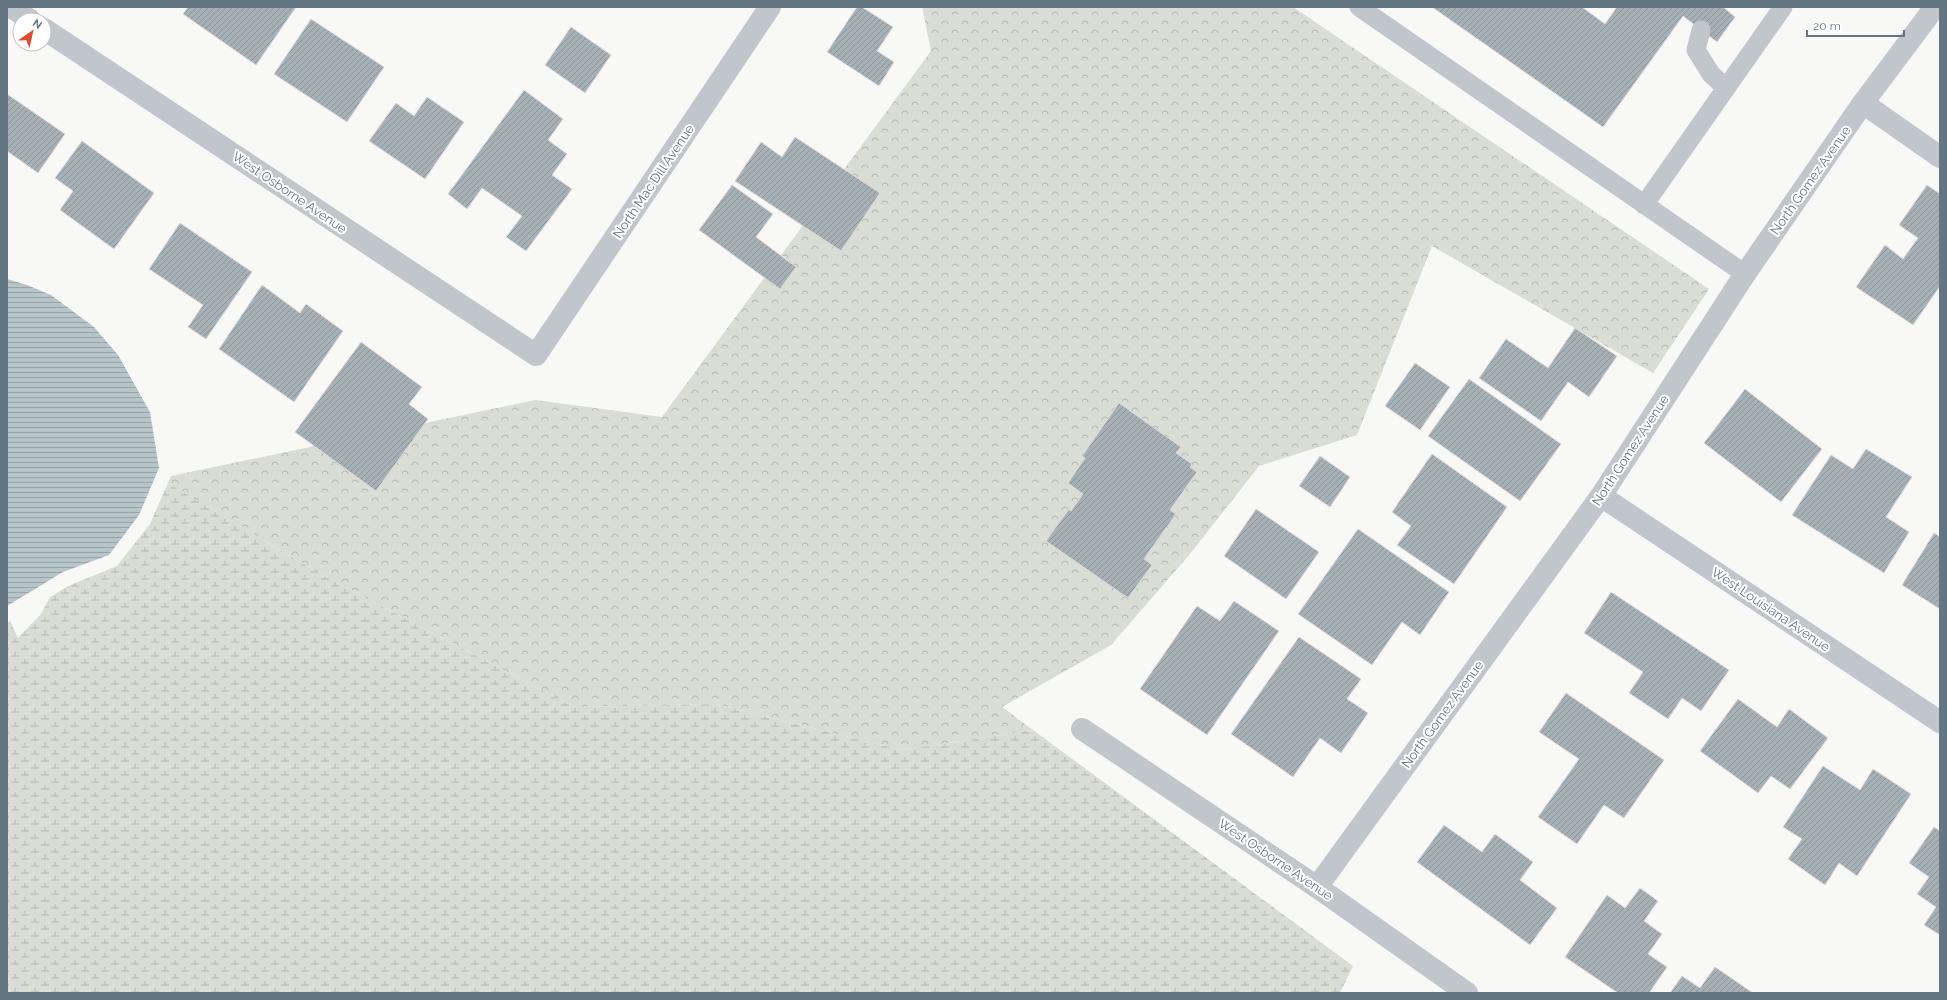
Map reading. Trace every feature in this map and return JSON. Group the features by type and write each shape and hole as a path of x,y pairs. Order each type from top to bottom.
{"street":[{"name":"North Mac Dill Avenue","path":"536,355 770,7"},
{"name":"North Gomez Avenue","path":"1317,886 1601,496 1745,274 1863,103 1935,7"},
{"name":"West Osborne Avenue","path":"52,34 536,355"},
{"path":"1863,103 1940,157"},
{"name":"West Louisiana Avenue","path":"1601,496 1940,722"},
{"name":"West Osborne Avenue","path":"1082,729 1317,886 1467,993"}],"lane":[{"path":"1359,7 1745,274"},
{"path":"1644,205 1783,7"},
{"path":"1701,30 1696,50 1711,74 1726,88"}],"green space":[{"path":"922,7 1293,7 1709,289 1653,373 1432,246 1357,435 1259,466 1190,554 1111,645 1002,707 1033,730 902,750 716,704 574,707 324,576 168,483 171,476 535,400 662,417 931,51"},
{"path":"168,483 324,576 574,707 716,704 902,750 1033,730 1353,966 1340,993 7,993 7,623 10,621 18,638 41,614 50,597 68,586 117,566 150,524"}],"shaded area":[{"path":"7,279 51,295 94,327 118,355 150,412 159,468 139,515 109,555 63,572 7,606"}],"building":[{"path":"188,7 296,7 256,65 183,14"},
{"path":"857,7 862,7 893,27 877,51 894,62 879,86 827,52"},
{"path":"1432,7 1582,7 1605,24 1617,7 1723,7 1735,17 1717,42 1683,16 1603,127"},
{"path":"311,19 384,67 347,122 274,74"},
{"path":"571,27 611,55 585,93 545,65"},
{"path":"524,90 563,119 548,140 567,154 552,175 572,189 526,251 506,237 522,216 482,188 467,209 448,194"},
{"path":"7,94 65,134 38,173 7,151"},
{"path":"427,97 464,122 425,179 369,141 396,103 414,116"},
{"path":"795,137 880,193 841,251 735,181 761,142 782,157"},
{"path":"82,141 154,193 114,249 60,210 73,191 55,178"},
{"path":"732,185 773,214 756,237 796,267 780,289 699,230"},
{"path":"1927,185 1940,194 1940,286 1913,325 1856,287 1885,245 1903,259 1918,238 1899,225"},
{"path":"180,223 252,272 206,339 188,327 203,305 149,269"},
{"path":"262,285 300,313 306,304 343,331 294,402 219,349"},
{"path":"1575,328 1617,356 1589,397 1568,382 1541,421 1479,378 1506,339 1548,368"},
{"path":"361,342 422,387 409,404 428,419 376,491 295,432"},
{"path":"1415,363 1450,387 1420,430 1385,406"},
{"path":"1469,379 1561,444 1520,501 1428,436"},
{"path":"1745,389 1822,449 1781,502 1704,443"},
{"path":"1119,403 1181,447 1176,453 1192,464 1190,467 1197,472 1170,510 1176,514 1144,559 1152,565 1128,598 1046,541 1069,509 1071,511 1083,494 1068,483 1085,458 1082,456"},
{"path":"1866,449 1912,477 1886,517 1909,532 1884,573 1792,515 1831,455 1853,469"},
{"path":"1432,454 1507,507 1454,584 1397,545 1411,526 1392,512"},
{"path":"1320,456 1350,477 1330,507 1299,486"},
{"path":"1256,509 1319,552 1286,599 1224,556"},
{"path":"1358,529 1449,592 1420,635 1402,622 1372,665 1298,614"},
{"path":"1934,533 1940,537 1940,609 1902,585"},
{"path":"1611,592 1729,670 1701,711 1682,698 1668,719 1629,693 1643,672 1584,633"},
{"path":"1234,601 1279,631 1207,735 1140,689 1197,606 1220,621"},
{"path":"1299,637 1361,679 1347,699 1368,713 1341,753 1320,738 1293,777 1231,734"},
{"path":"1566,693 1664,760 1624,818 1604,805 1577,844 1538,817 1579,759 1539,732"},
{"path":"1738,699 1777,727 1789,709 1828,738 1790,789 1771,776 1758,793 1700,751"},
{"path":"1823,766 1860,790 1873,769 1911,794 1857,876 1839,863 1825,885 1788,859 1802,839 1783,827"},
{"path":"1444,825 1482,852 1495,834 1533,862 1520,880 1557,908 1530,945 1417,862"},
{"path":"1934,827 1940,831 1940,935 1924,925 1936,907 1917,894 1929,877 1909,863"},
{"path":"1640,888 1658,901 1644,921 1662,934 1648,954 1667,967 1649,993 1618,993 1565,957 1607,895 1625,908"},
{"path":"1715,967 1753,993 1670,993 1682,976 1700,988"}]}
